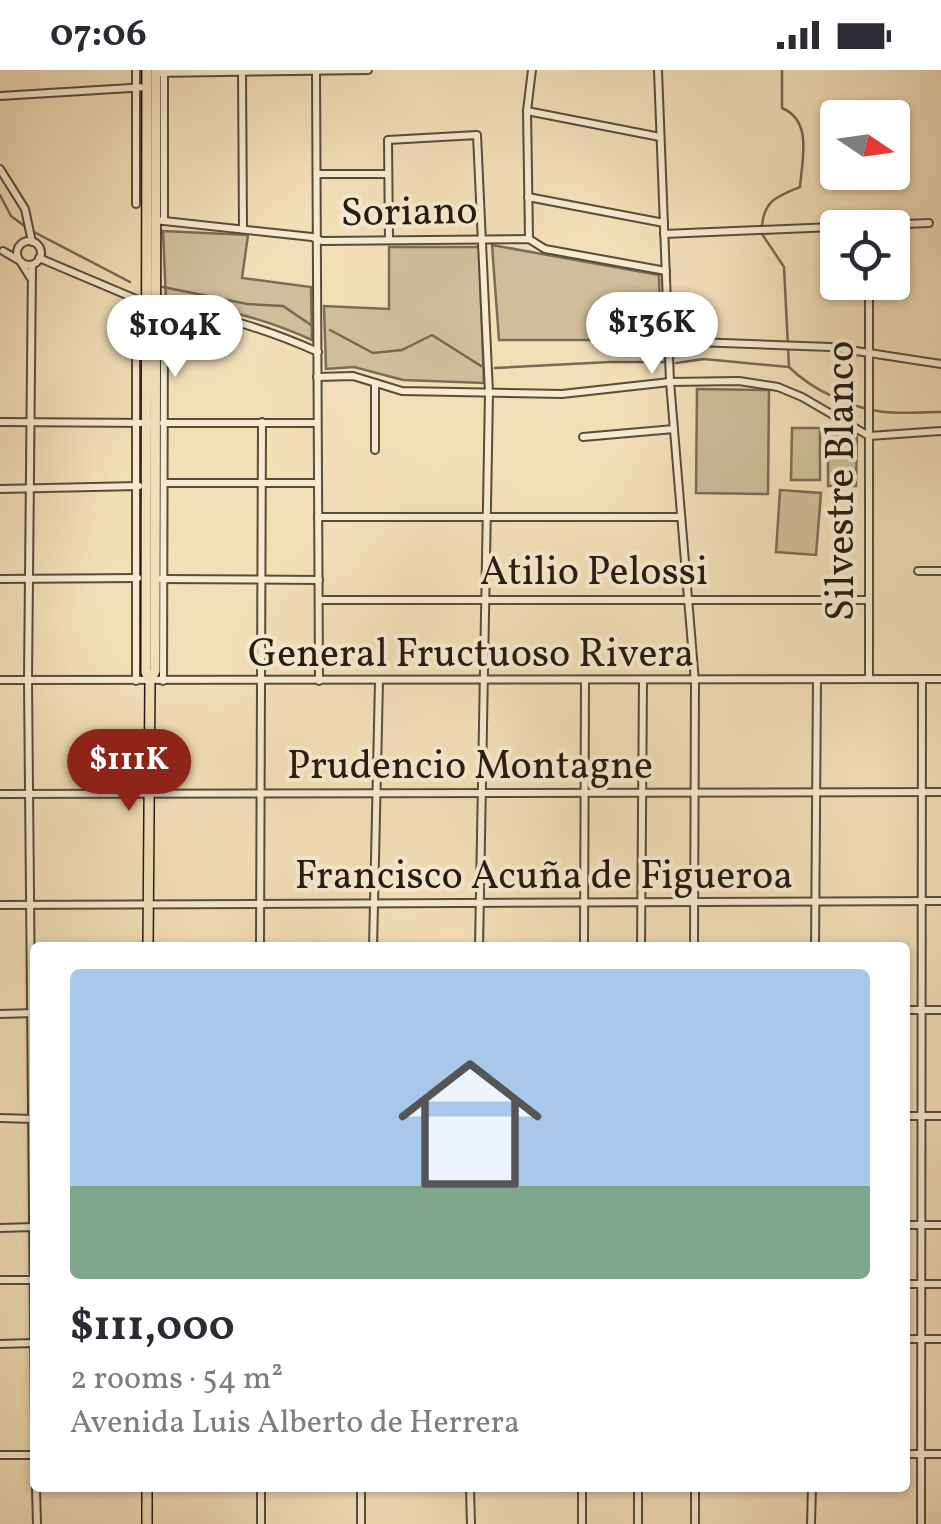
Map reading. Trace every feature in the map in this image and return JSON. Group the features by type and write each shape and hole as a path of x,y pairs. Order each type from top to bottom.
{"main road":[{"path":"156,72 142,87 156,220"},
{"path":"148,942 150,681 146,672 156,72"},
{"path":"147,1492 147,1524"}],"street":[{"path":"136,70 142,87 136,204"},
{"path":"156,72 368,70"},
{"path":"528,239 526,111 532,70"},
{"path":"658,70 670,382 695,682 694,942"},
{"path":"242,71 243,230"},
{"path":"316,72 319,681"},
{"path":"0,96 142,87"},
{"path":"526,111 660,137"},
{"path":"389,240 387,144 391,138 477,135 489,393 479,942"},
{"path":"0,169 25,209 29,240 39,248 39,258 32,264 29,422 32,942"},
{"path":"317,174 387,174"},
{"path":"528,197 664,223"},
{"name":"Soriano","path":"156,220 317,240 528,239 545,249 666,271"},
{"path":"910,224 928,223"},
{"path":"664,234 820,229"},
{"path":"1,252 17,252 29,240"},
{"path":"1,252 32,264"},
{"path":"17,252 32,284"},
{"path":"39,258 132,296 137,305 151,423 151,484 150,578 136,681"},
{"name":"Silvestre Blanco","path":"869,300 869,679"},
{"path":"151,423 164,318 172,313 203,315 265,331 318,352"},
{"path":"668,341 785,345 941,364"},
{"path":"317,376 352,376 402,391 562,394 670,382 739,381 778,386 802,396 868,436 941,431"},
{"path":"376,383 376,450"},
{"path":"0,422 317,423"},
{"path":"260,942 262,422"},
{"path":"583,437 674,428"},
{"path":"0,489 318,483"},
{"path":"318,517 682,517"},
{"path":"918,571 941,571"},
{"path":"150,578 163,681"},
{"path":"0,580 319,580"},
{"name":"Atilio Pelossi","path":"319,600 869,600"},
{"path":"921,1524 922,679"},
{"name":"General Fructuoso Rivera","path":"0,680 941,679"},
{"path":"584,942 585,680"},
{"path":"814,942 817,680"},
{"path":"373,942 379,681"},
{"path":"641,942 642,681"},
{"name":"Prudencio Montagne","path":"0,794 941,792"},
{"name":"Francisco Acuña de Figueroa","path":"0,904 941,901"},
{"path":"910,1010 941,1010"},
{"path":"0,1014 30,1014"},
{"path":"910,1116 941,1116"},
{"path":"0,1118 30,1119"},
{"path":"910,1225 941,1225"},
{"path":"0,1228 30,1228"},
{"path":"0,1280 30,1280"},
{"path":"910,1284 941,1284"},
{"path":"910,1339 941,1338"},
{"path":"0,1344 30,1343"},
{"path":"0,1455 30,1454"},
{"path":"910,1454 941,1454"},
{"path":"36,1492 37,1524"},
{"path":"261,1492 261,1524"},
{"path":"361,1492 361,1524"},
{"path":"470,1492 470,1524"},
{"path":"582,1492 582,1524"},
{"path":"638,1492 638,1524"},
{"path":"695,1492 695,1524"},
{"path":"811,1524 812,1492"}],"shaded area":[{"path":"163,231 248,235 242,278 311,287 312,340 240,314 166,301"},
{"path":"492,245 659,275 661,340 499,340"},
{"path":"389,247 479,247 484,383 403,380 354,367 326,369 324,306 389,309"},
{"path":"697,389 769,390 768,494 696,493"},
{"path":"792,428 820,428 820,480 791,480"},
{"path":"828,434 857,434 856,486 828,486"},
{"path":"780,490 821,493 816,555 776,552"}],"waterway":[{"path":"762,226 769,205 800,187 802,131 792,114 782,108 782,70"},
{"path":"0,195 11,216 27,228"},
{"path":"34,232 130,282"},
{"path":"762,234 784,267 789,367"},
{"path":"163,287 247,304 283,306 311,325"},
{"path":"330,330 373,353 402,350 432,335 481,366"},
{"path":"676,363 704,359 789,367 820,390 858,407 891,413 941,412"},
{"path":"495,368 665,362"}]}
